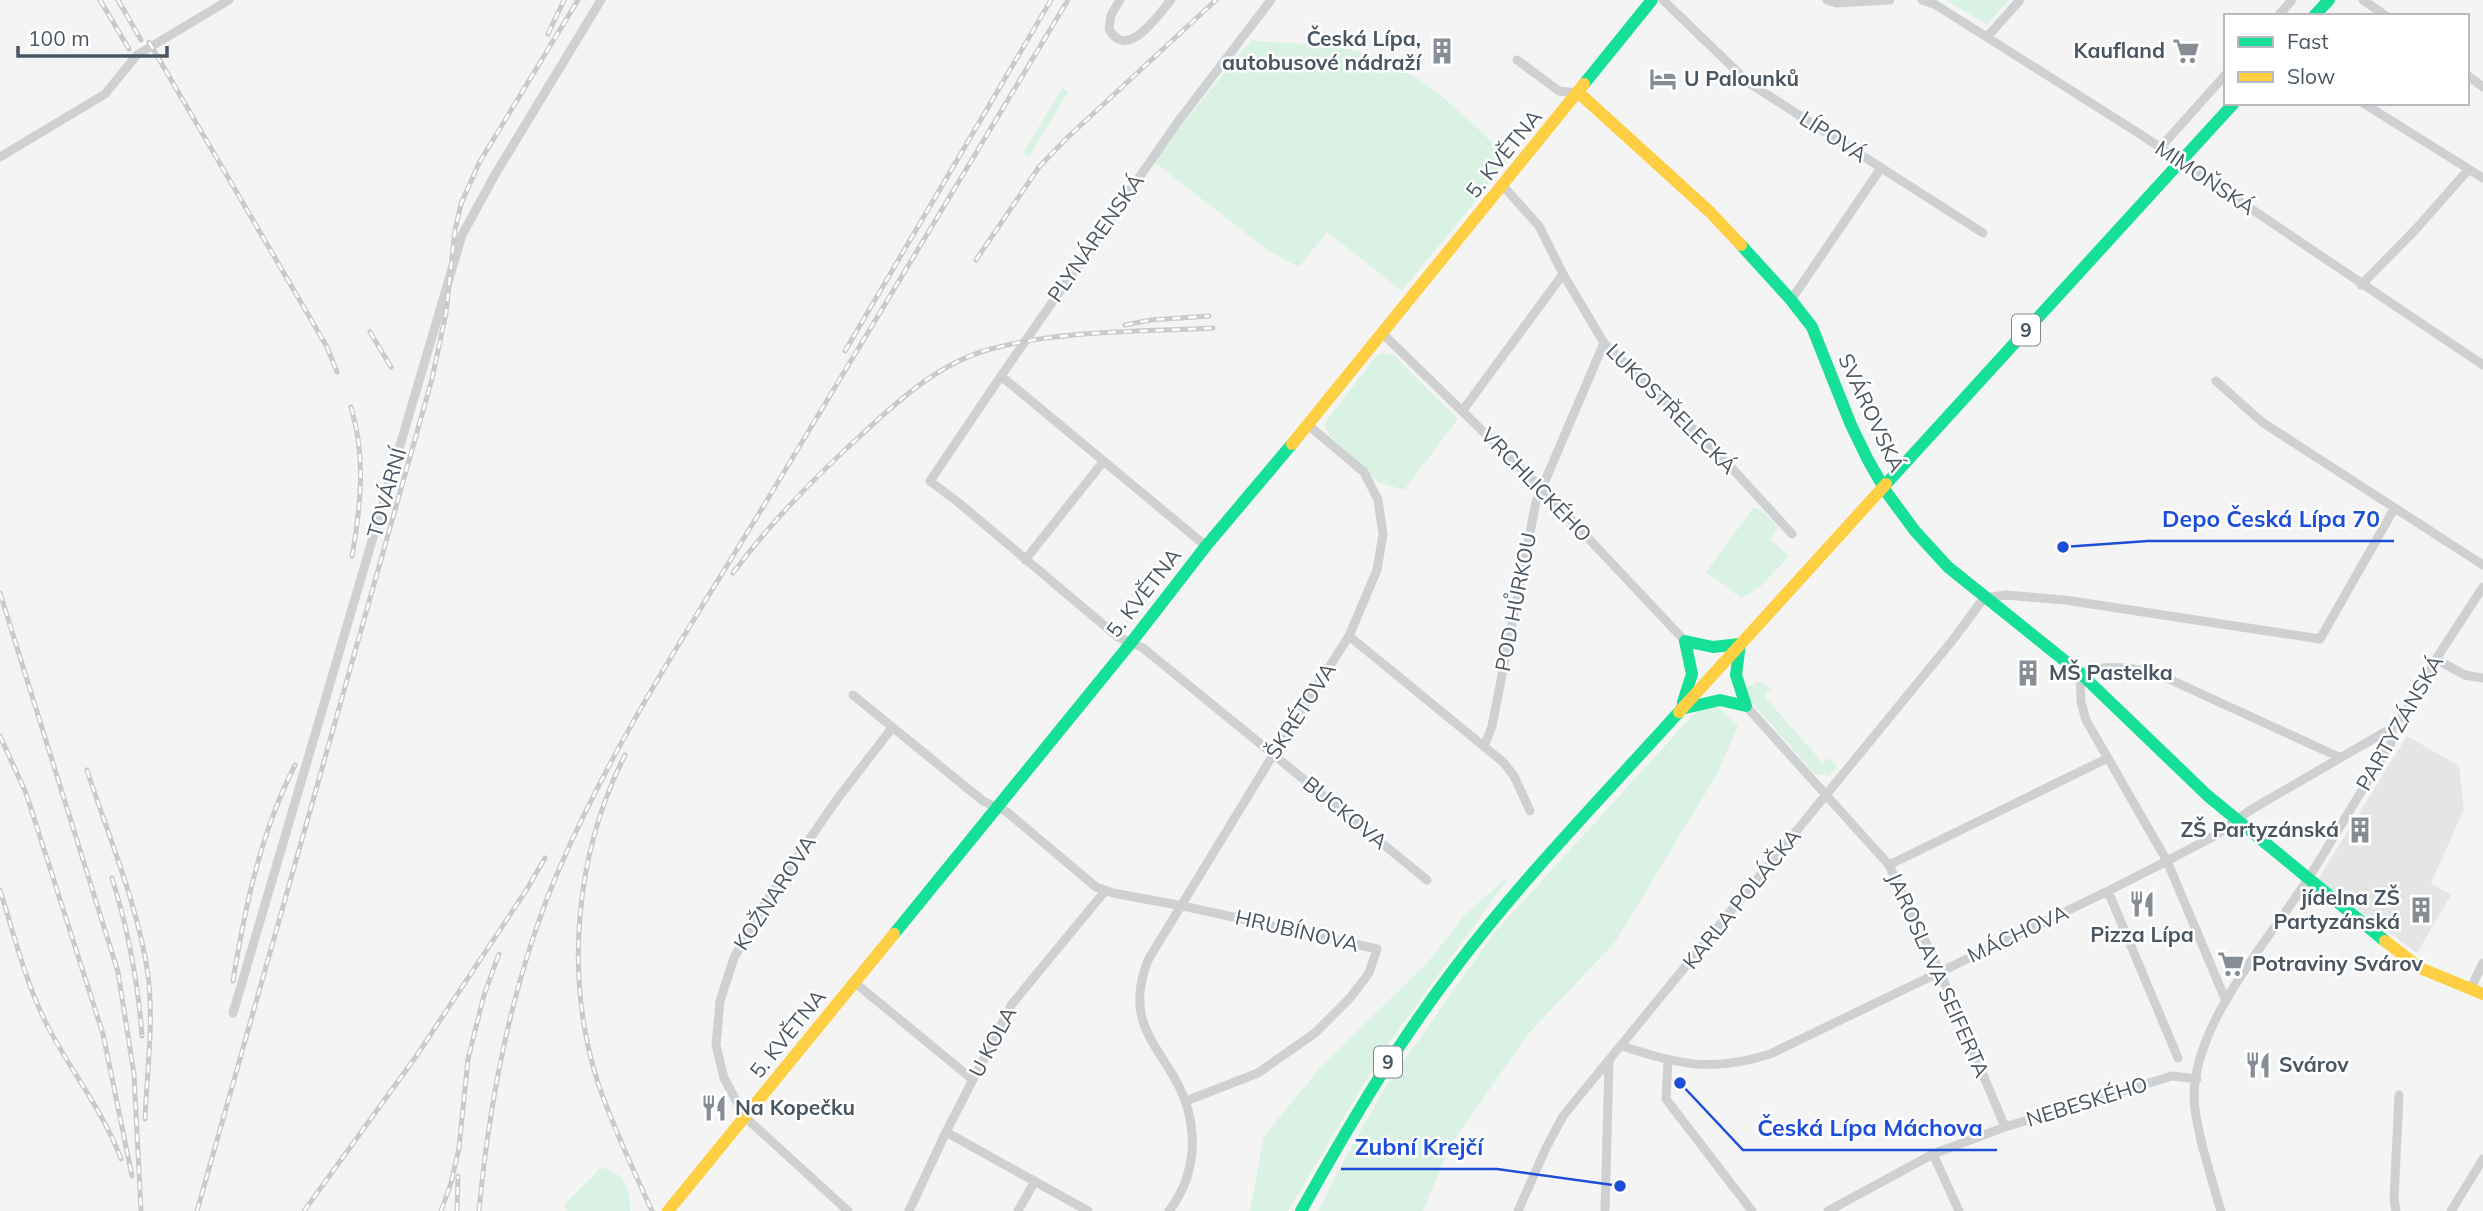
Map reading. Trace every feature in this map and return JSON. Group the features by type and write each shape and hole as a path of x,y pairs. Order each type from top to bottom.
{"street":[{"path":"0,157 105,94 137,55 229,0"},
{"name":"TOVÁRNÍ","path":"233,1013 462,235 496,173 601,0"},
{"path":"1120,0 1111,15 1109,29 1119,41 1126,42 1139,35 1171,0"},
{"name":"PLYNÁRENSKÁ","path":"930,481 1177,122 1271,0"},
{"name":"5. KVĚTNA","path":"668,1211 1652,0"},
{"name":"LÍPOVÁ","path":"1662,0 1749,83 1983,233"},
{"path":"1834,1 1890,0"},
{"name":"MIMOŇSKÁ","path":"1922,0 1936,5 2160,148 2483,365"},
{"path":"1987,37 2020,0"},
{"path":"2280,14 2292,0"},
{"path":"2316,14 2329,0"},
{"path":"2363,0 2383,14"},
{"path":"1517,61 1559,91 1578,93"},
{"path":"2160,148 2224,76"},
{"name":"SVÁROVSKÁ","path":"1578,93 1710,212 1791,300 1812,327 1851,425 1887,493 1915,531 1948,567 2080,673 2208,796 2307,880 2420,968 2483,994"},
{"name":"9","path":"1301,1211 1395,1051 1490,924 1680,709 2232,105"},
{"path":"2366,105 2483,178"},
{"path":"1791,300 1881,168"},
{"path":"2361,285 2469,169"},
{"name":"LUKOSTŘELECKÁ","path":"1503,186 1539,226 1563,274 1604,342 1719,454 1792,534"},
{"path":"1463,410 1563,274"},
{"name":"VRCHLICKÉHO","path":"1382,333 1541,488 1685,641"},
{"name":"POD HŮRKOU","path":"1484,747 1492,726 1523,564 1541,488 1604,342"},
{"path":"1000,376 1206,546"},
{"path":"2216,381 2262,422 2483,565"},
{"name":"ŠKRÉTOVA","path":"1186,1101 1147,1031 1140,1003 1142,977 1148,960 1349,636 1377,570 1383,534 1378,500 1363,472 1308,425"},
{"path":"1025,560 1103,462"},
{"name":"BUCKOVA","path":"930,481 1118,636 1143,648 1427,880"},
{"path":"1984,598 2006,595 2065,600 2320,639 2395,509"},
{"name":"PARTYZÁNSKÁ","path":"2221,1211 2194,1097 2211,1028 2226,1001 2307,880 2391,743 2392,728 2405,712 2483,587"},
{"name":"KARLA POLÁČKA","path":"1518,1211 1545,1148 1563,1115 1609,1062 1984,598"},
{"path":"1349,636 1503,762 1514,776 1530,811"},
{"path":"1685,641 1721,648 1740,644 1736,675 1746,706"},
{"path":"1680,709 1692,674 1685,641"},
{"path":"2436,659 2465,675 2483,678"},
{"path":"2226,1001 2167,861 2086,720 2081,702 2080,673 2093,668 2144,669 2339,757"},
{"name":"HRUBÍNOVA","path":"853,695 983,801 1007,813 1096,887 1377,949 1369,973 1350,998 1315,1033 1258,1073 1186,1101"},
{"path":"1680,709 1720,700 1746,706"},
{"name":"JAROSLAVA SEIFERTA","path":"1746,706 1889,866 1940,972 2005,1127"},
{"name":"KOŽNAROVA","path":"745,1117 724,1078 716,1045 720,1001 734,958 765,903 838,798 892,727"},
{"name":"MÁCHOVA","path":"1622,1046 1668,1061 1696,1065 1741,1063 1770,1054 2167,861 2216,835 2339,757 2392,728"},
{"path":"1889,866 2108,758"},
{"name":"U KOLA","path":"914,1209 946,1132 1012,1004 1105,891"},
{"path":"2108,891 2178,1058"},
{"path":"2470,990 2483,962"},
{"path":"853,982 972,1079"},
{"path":"1668,1061 1666,1098 1752,1211"},
{"path":"1605,1211 1609,1062"},
{"name":"NEBESKÉHO","path":"1828,1211 1933,1154 2005,1127 2172,1076 2197,1079"},
{"path":"2396,1211 2394,1199 2399,1095"},
{"path":"1169,1211 1186,1181 1192,1160 1193,1141 1186,1101"},
{"path":"745,1117 848,1211"},
{"path":"946,1132 1088,1211"},
{"path":"1933,1154 1959,1211"},
{"path":"2451,1211 2483,1159"},
{"path":"1018,1211 1035,1181"}],"shaded area":[{"path":"2407,736 2459,766 2464,809 2431,883 2451,895 2417,953 2318,879"}],"green space":[{"path":"1945,0 2009,0 1987,24"},
{"path":"1251,40 1332,46 1359,51 1384,60 1430,87 1471,122 1509,160 1402,291 1327,232 1299,267 1270,252 1153,161"},
{"path":"1062,88 1068,92 1029,157 1023,153"},
{"path":"1377,355 1393,355 1458,419 1404,490 1378,482 1330,436 1324,424"},
{"path":"1753,508 1761,509 1778,527 1771,540 1789,556 1760,587 1741,598 1706,572"},
{"path":"1761,681 1771,688 1764,696 1823,763 1829,758 1837,767 1829,776 1815,774 1749,699 1744,688"},
{"path":"1711,700 1738,726 1716,776 1615,942 1529,1033 1449,1147 1423,1211 1319,1211 1333,1180 1384,1089 1494,933 1695,713"},
{"path":"1507,880 1384,1050 1288,1211 1250,1211 1264,1136 1321,1067 1428,962 1465,915"},
{"path":"604,1168 622,1179 628,1190 630,1211 568,1211 564,1206 568,1201 599,1169"}],"railway":[{"path":"100,0 129,49"},
{"path":"118,0 141,40"},
{"path":"548,34 564,0"},
{"path":"197,1211 432,379 446,313 455,230 461,204 479,163 578,0"},
{"path":"845,351 1051,0"},
{"path":"479,1211 497,1079 517,993 543,908 582,818 660,676 1068,0"},
{"path":"976,260 1039,167 1216,0"},
{"path":"149,42 327,347 337,372"},
{"path":"1125,325 1151,320 1209,316"},
{"path":"733,573 777,519 842,453 904,397 954,364 991,349 1045,338 1213,328"},
{"path":"370,332 391,367"},
{"path":"351,407 360,463 358,518 352,556"},
{"path":"0,593 118,972 134,1074 141,1211"},
{"path":"0,736 26,793 103,1034 132,1176"},
{"path":"625,755 608,793 595,833 580,916 578,959 587,1043 598,1083 652,1211"},
{"path":"233,981 256,870 273,816 295,765"},
{"path":"87,770 130,898 144,950 150,993 145,1119"},
{"path":"304,1211 417,1055 545,858"},
{"path":"112,878 132,956 142,1036"},
{"path":"0,890 39,1007 55,1040 105,1124 121,1159"},
{"path":"441,1211 459,1148 468,1059 484,995 499,954"},
{"path":"457,1211 458,1176"}],"traffic: fast":[{"path":"1584,84 1652,0"},
{"path":"2316,14 2329,0"},
{"path":"1886,484 2232,105"},
{"path":"1741,245 1812,327 1868,460 1887,493 1915,531 1948,567 2080,673 2208,796 2385,941"},
{"path":"894,934 1130,644 1206,546 1292,444"},
{"path":"1683,702 1692,674 1685,641 1713,647 1740,644"},
{"path":"1740,644 1736,675 1746,706"},
{"path":"1681,709 1720,700 1746,706"},
{"path":"1301,1211 1374,1087 1455,968 1536,870 1679,712"}],"traffic: slow":[{"path":"1292,444 1584,84"},
{"path":"1579,93 1710,212 1741,245"},
{"path":"1679,712 1886,484"},
{"path":"668,1211 894,934"},
{"path":"2385,941 2420,968 2483,994"}],"place":[{"name":"Česká Lípa, autobusové nádraží","path":"1442,51"},
{"name":"Kaufland","path":"2186,51"},
{"name":"U Palounků","path":"1663,79"},
{"name":"Depo Česká Lípa 70","path":"2063,547"},
{"name":"MŠ Pastelka","path":"2028,673"},
{"name":"ZŠ Partyzánská","path":"2360,830"},
{"name":"Pizza Lípa","path":"2142,904"},
{"name":"jídelna ZŠ Partyzánská","path":"2421,910"},
{"name":"Potraviny Svárov","path":"2231,964"},
{"name":"Svárov","path":"2258,1065"},
{"name":"Česká Lípa Máchova","path":"1680,1083"},
{"name":"Na Kopečku","path":"714,1108"},
{"name":"Zubní Krejčí","path":"1620,1186"}]}
